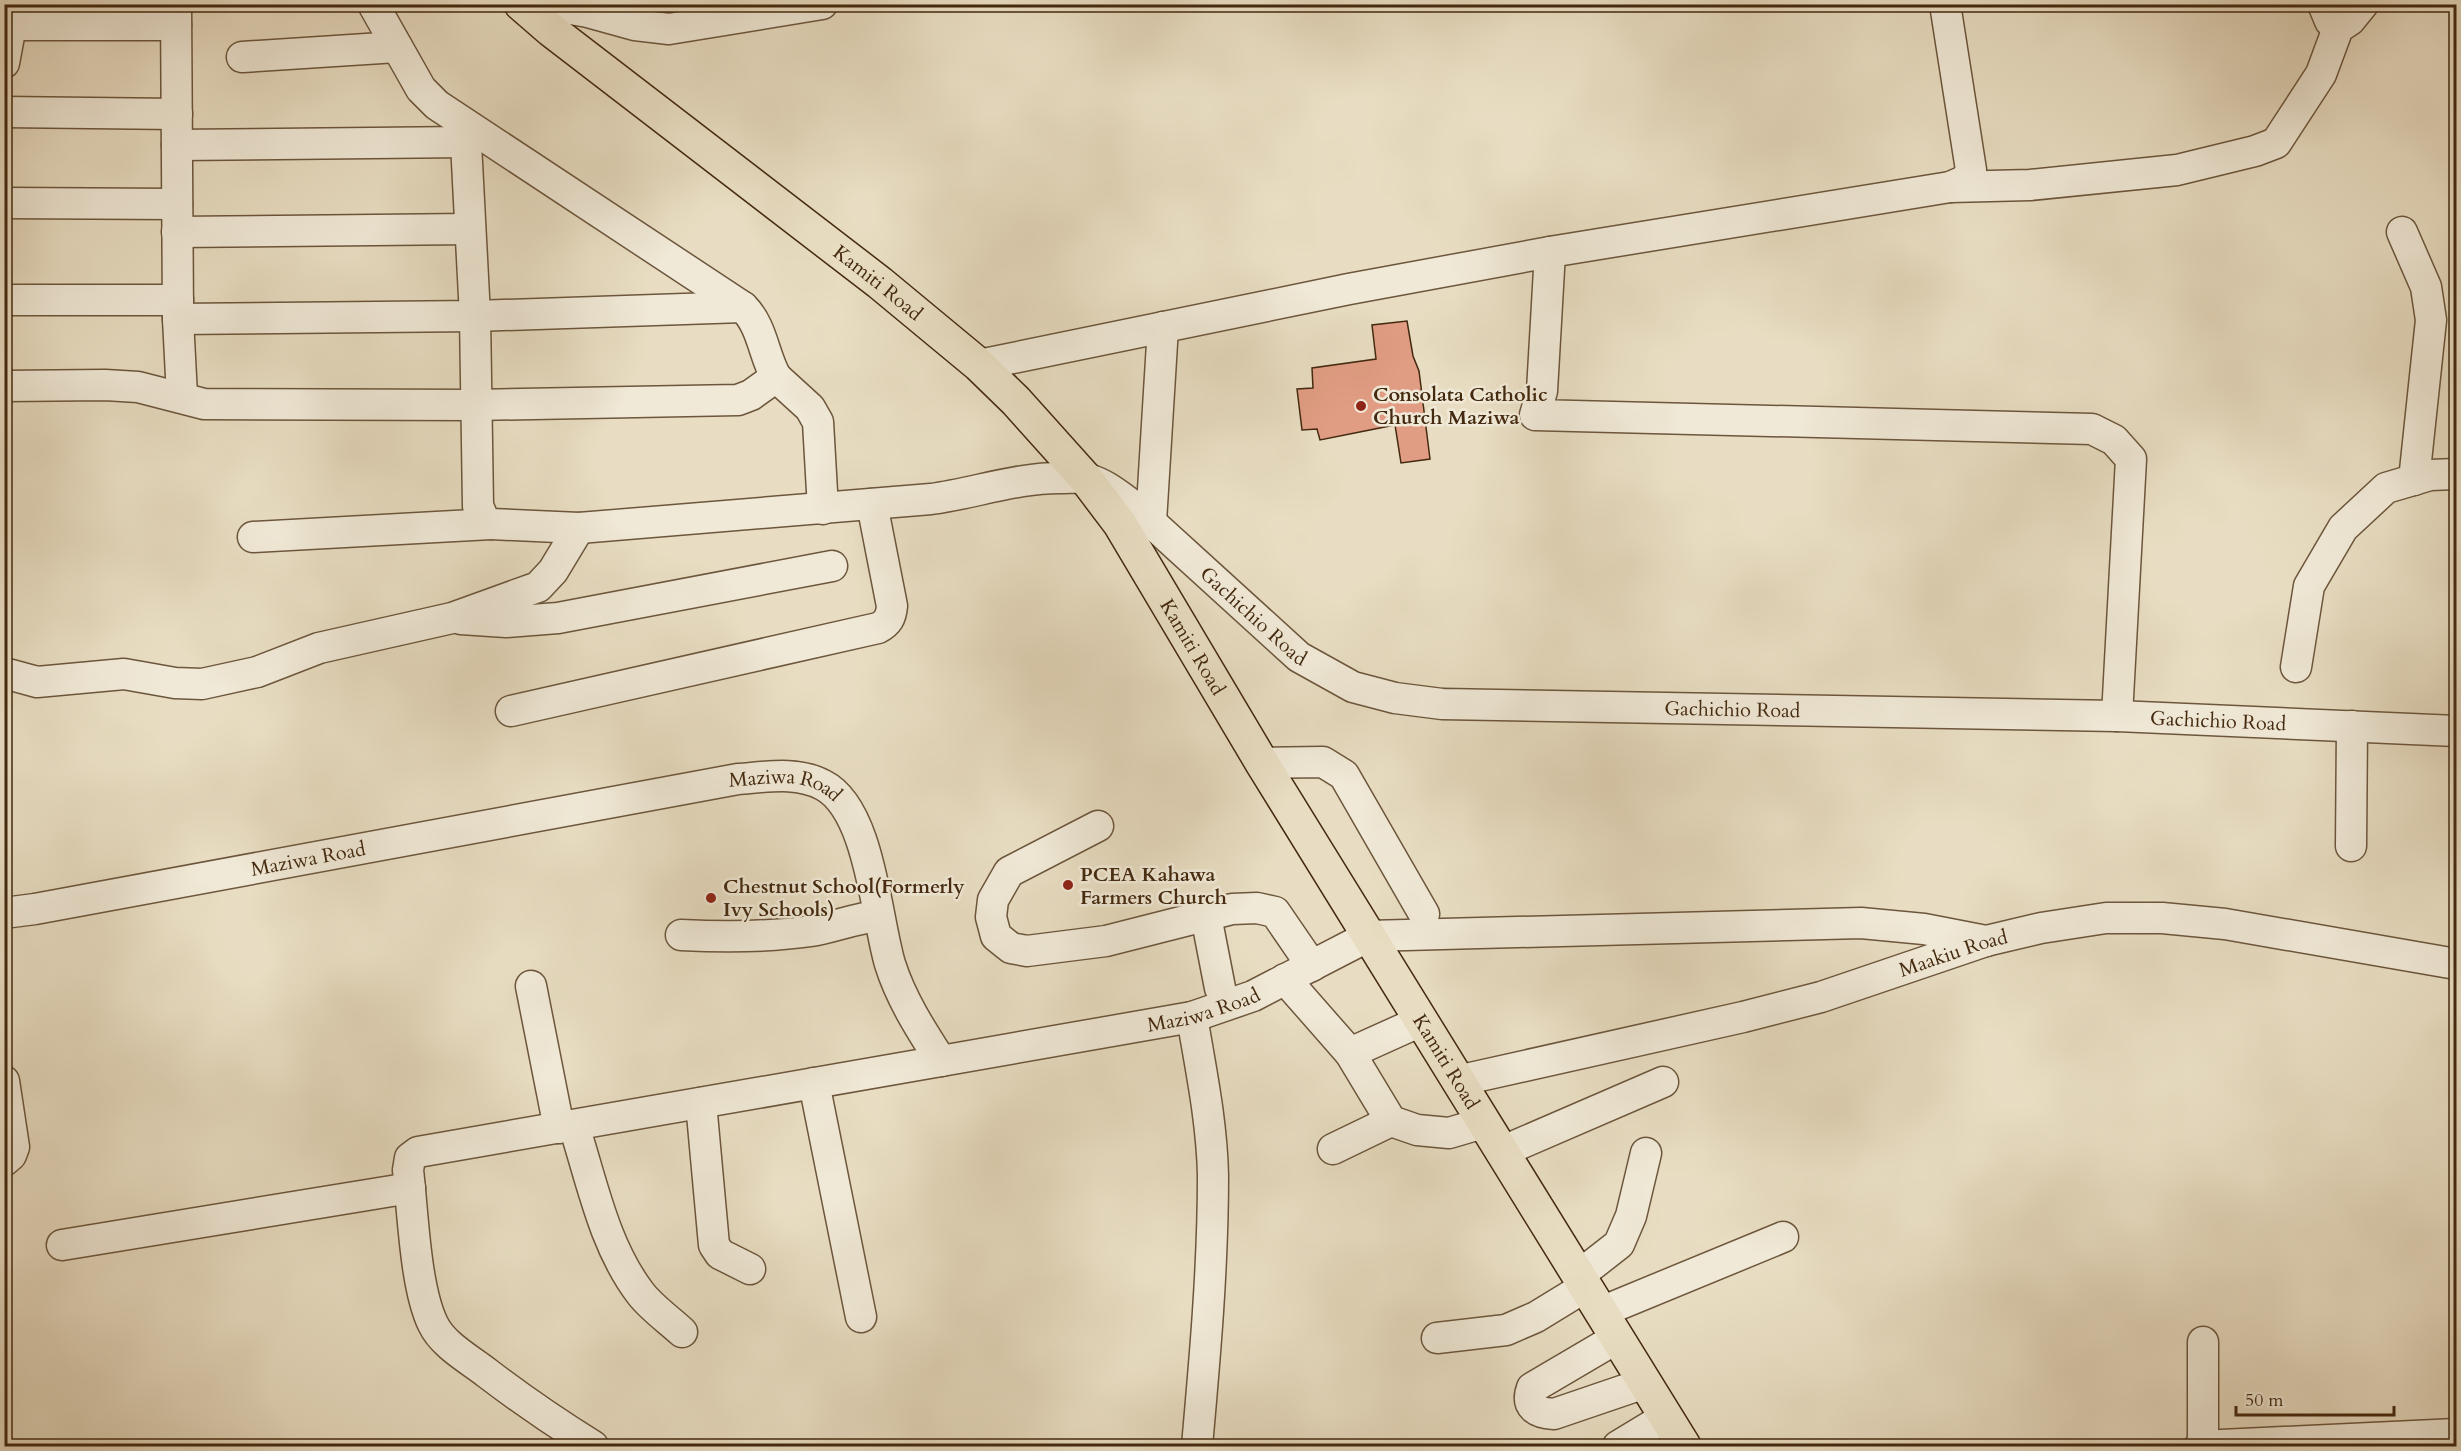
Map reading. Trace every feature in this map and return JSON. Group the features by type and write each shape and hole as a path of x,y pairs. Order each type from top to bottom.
{"main road":[{"name":"Kamiti Road","path":"521,4 551,30 880,283 979,365 1017,401 1086,479 1120,524 1262,763 1645,1383 1657,1430 1684,1446"}],"street":[{"path":"373,4 421,89 465,133 743,308 756,321 767,361 776,377 810,408 818,422 823,509"},
{"path":"541,4 588,12 635,25 669,29 822,4"},
{"path":"1945,4 1971,170 1966,180 1950,187"},
{"path":"979,365 1550,252 1950,187 2030,184 2177,170 2255,151 2276,143 2321,74 2331,16 2350,20 2363,4"},
{"path":"4,63 13,15 176,15 178,309 182,396"},
{"path":"242,57 397,47"},
{"path":"4,112 177,114"},
{"path":"177,145 465,133"},
{"path":"465,133 475,316 478,506 484,520 491,524"},
{"path":"4,203 177,218 470,229"},
{"path":"2402,232 2426,287 2431,320 2414,480"},
{"path":"1550,252 1542,392 1535,415 2092,429 2114,440 2131,459 2117,716"},
{"path":"4,300 178,309 475,316 743,308"},
{"path":"1151,522 1163,327"},
{"path":"4,386 138,387 182,396 204,404 475,405 738,400 751,395 776,377"},
{"path":"2296,668 2309,586 2343,528 2386,488 2430,475 2457,474"},
{"path":"253,537 491,524 579,528 956,496 1010,482 1048,478 1086,479"},
{"name":"Gachichio Road","path":"1086,479 1109,488 1151,522 1299,657 1353,687 1395,698 1465,704 2117,716 2457,731"},
{"path":"511,711 867,631 885,624 891,616 892,606 872,504"},
{"path":"4,673 36,682 124,674 175,683 202,684 257,672 319,648 452,618 538,586 563,557 579,528"},
{"path":"452,618 482,622 558,618 832,566"},
{"path":"2351,846 2352,726"},
{"path":"1262,763 1323,762 1344,775 1424,914"},
{"name":"Maziwa Road","path":"4,913 738,779 794,776 824,785 844,802 860,832 890,964 902,996 941,1061 1192,1017 1253,996 1369,936"},
{"path":"1098,826 1009,872 993,900 990,917 996,936 1011,948 1028,951 1106,941 1232,909 1257,908 1275,912 1312,966"},
{"path":"681,935 719,937 809,931 861,918 879,916"},
{"path":"1206,916 1220,988"},
{"name":"Maakiu Road","path":"1458,1081 1821,998 1986,941 2041,928 2106,918 2162,918 2260,930 2457,964"},
{"path":"1369,936 1861,923 1924,929 1986,941"},
{"path":"1285,979 1350,1053 1391,1121 1417,1130 1449,1133 1483,1123"},
{"path":"531,986 567,1127 606,1228 641,1294 682,1332"},
{"path":"1192,1017 1205,1094 1213,1176 1206,1340 1197,1446"},
{"path":"1350,1053 1421,1021"},
{"path":"592,1446 540,1413 467,1359 434,1327 421,1281 410,1188 410,1158 418,1152 941,1061"},
{"path":"4,1081 14,1147 11,1155 4,1161"},
{"path":"1501,1152 1663,1082"},
{"path":"814,1083 861,1317"},
{"path":"701,1103 714,1245 720,1254 750,1269"},
{"path":"1334,1149 1391,1121"},
{"path":"1645,1383 1554,1414 1539,1413 1532,1408 1530,1401 1532,1388 1595,1303 1631,1216 1646,1153"},
{"path":"62,1245 410,1188"},
{"path":"1437,1338 1506,1330 1536,1317 1595,1303 1783,1237"},
{"path":"2203,1342 2201,1446 2457,1434"},
{"path":"1618,1446 1657,1430"}],"building":[{"name":"Consolata Catholic Church Maziwa","path":"1407,321 1413,356 1419,371 1430,459 1401,463 1395,425 1320,440 1317,429 1302,430 1297,389 1313,388 1312,368 1376,359 1372,325"}],"waterway":[{"path":"4,1445 77,1446"}],"place":[{"name":"Consolata Catholic Church Maziwa","path":"1361,406"},
{"name":"PCEA Kahawa Farmers Church","path":"1068,885"},
{"name":"Chestnut School(Formerly Ivy Schools)","path":"711,898"}]}
